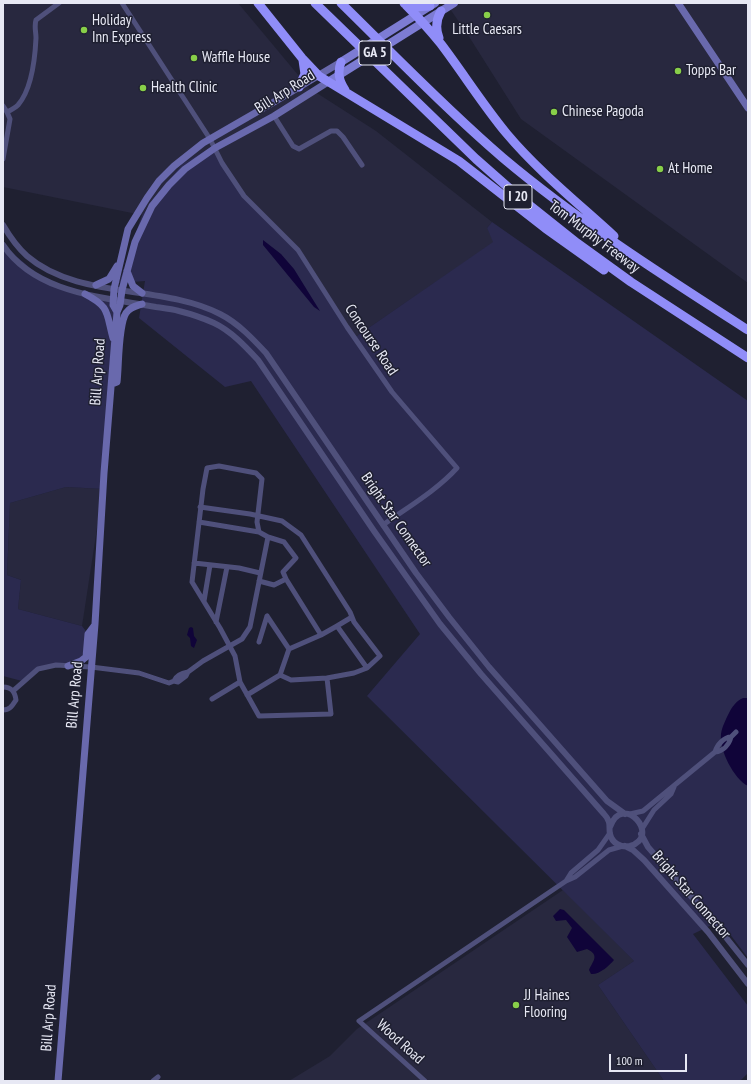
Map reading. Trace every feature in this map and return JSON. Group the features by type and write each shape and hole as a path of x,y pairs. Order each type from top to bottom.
{"highway":[{"path":"258,3 302,58 319,76 345,90 460,161 572,248 610,273 631,282"},
{"name":"Tom Murphy Freeway","path":"315,3 497,178 577,243 631,282 748,358"},
{"name":"Tom Murphy Freeway","path":"341,3 455,114 502,157 568,209 748,330"},
{"path":"405,4 424,23 499,123 526,155 636,256"},
{"path":"405,4 419,7 433,5"},
{"path":"440,44 436,26 442,11"},
{"path":"300,87 305,74 302,58"},
{"path":"341,62 338,76 340,83 345,90"}],"main road":[{"name":"Bill Arp Road","path":"118,289 127,271 135,242 152,206 169,185 185,169 216,148 274,116 454,3"},
{"path":"678,3 748,108"},
{"name":"Bill Arp Road","path":"58,1081 95,624 104,473 112,384 117,312 113,304 117,300 121,259 128,229 158,181 202,143 319,76 433,5"},
{"path":"96,285 109,279 121,259"},
{"path":"127,271 133,286 142,293"},
{"path":"84,294 98,301 105,308 114,343"},
{"path":"112,384 117,382 122,322 126,313 131,308 142,304"},
{"path":"68,666 81,661 86,657 88,634 95,624"}],"street":[{"path":"7,112 18,105 31,81 36,36 36,20 59,3"},
{"path":"122,3 216,148"},
{"path":"3,106 10,119 3,159"},
{"path":"274,116 293,146 299,149 331,131 337,131 343,137 362,165"},
{"name":"Concourse Road","path":"216,148 222,163 244,196 298,250 347,327 392,392 457,468 433,490 383,525"},
{"name":"Bright Star Connector","path":"3,226 20,249 28,257 53,273 71,280 181,300 206,308 220,314 252,338 266,353 416,573 469,643 607,801 627,814"},
{"name":"Bright Star Connector","path":"3,245 22,266 48,283 84,294 178,310 215,324 244,346 258,360 374,531 440,624 481,674 600,808 608,821 610,830"},
{"path":"259,532 256,522 262,479 256,473 219,466 208,468 200,507 192,582 235,656 240,682 247,695 259,716 331,714 326,678"},
{"path":"200,507 257,515 282,521 301,535 350,612 354,622 380,656 367,668 354,673 326,678 291,680 280,675"},
{"path":"199,522 259,532 268,537 284,542 296,558 283,572 286,580 321,635"},
{"path":"13,691 38,669 56,665 91,667 139,673 169,683 174,681 175,678 188,672 203,661 242,639 250,627 268,537"},
{"path":"194,563 260,573"},
{"path":"204,601 210,565"},
{"path":"216,622 227,567"},
{"path":"259,581 274,585 286,580"},
{"path":"259,642 267,616 289,649"},
{"path":"247,695 280,675 289,649 321,635 352,617"},
{"path":"336,626 367,668"},
{"path":"212,699 240,682"},
{"path":"3,687 7,687 13,691 15,693 16,700 8,710 3,710"},
{"path":"566,881 571,873 598,850 610,830 612,822 615,818 643,811 715,752 720,751 726,746 736,732"},
{"path":"566,881 575,877 609,850 636,843 654,810 671,794 674,787"},
{"path":"627,814 638,820 642,832"},
{"path":"610,830 612,838 615,842 624,846"},
{"name":"Bright Star Connector","path":"642,832 648,847 716,925 748,965"},
{"name":"Bright Star Connector","path":"624,846 632,850 644,860 708,932 748,984"},
{"name":"Wood Road","path":"425,1081 359,1021 566,881"},
{"path":"153,1081 158,1077"}],"shaded area":[{"path":"3,3 238,3 309,88 376,131 492,222 487,228 494,242 354,338 182,164 142,215 3,187"},
{"path":"446,3 748,3 748,283 521,119"},
{"path":"212,147 244,196 298,250 354,338 493,242 487,228 492,222 748,401 748,958 720,921 693,934 748,1006 748,1073 740,1081 664,1081 598,985 634,961 367,696 420,634 251,381 225,387 139,318 145,281 119,283 142,215 182,164"},
{"path":"263,240 281,254 294,269 320,311 314,307 263,245"},
{"path":"3,245 48,283 114,299 117,312 103,489 66,487 10,503 7,575 21,580 18,609 82,626 88,634 81,661 38,669 22,681 3,676"},
{"path":"66,487 103,489 82,626 18,609 21,580 7,575 10,503"},
{"path":"189,628 193,628 194,636 197,640 194,648 191,646 190,638 187,635"},
{"path":"743,698 748,698 748,786 738,777 728,763 721,741 722,729 731,709 734,704"},
{"path":"563,890 634,961 598,985 664,1081 289,1081 330,1056 357,1029"},
{"path":"560,909 564,910 614,960 604,970 591,974 589,970 594,961 594,956 591,951 587,949 577,952 567,937 572,928 566,920 556,921 553,916"}],"place":[{"name":"Little Caesars","path":"487,15"},
{"name":"Holiday Inn Express","path":"84,30"},
{"name":"Waffle House","path":"194,58"},
{"name":"Topps Bar","path":"678,71"},
{"name":"Health Clinic","path":"143,88"},
{"name":"Chinese Pagoda","path":"554,112"},
{"name":"At Home","path":"660,169"},
{"name":"JJ Haines Flooring","path":"516,1005"}]}
